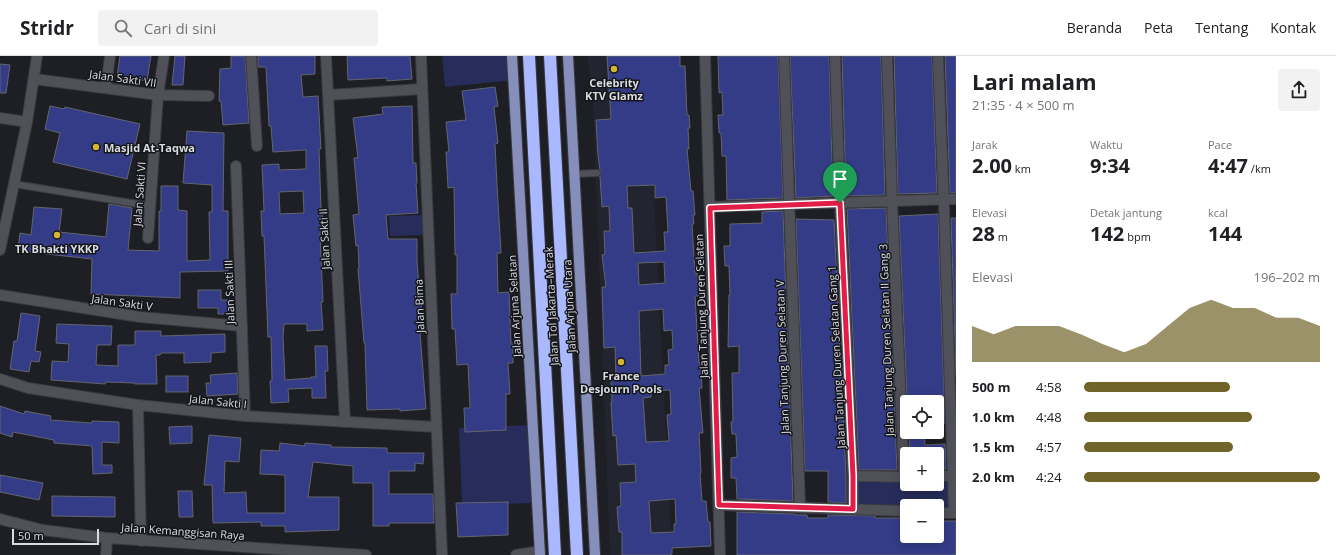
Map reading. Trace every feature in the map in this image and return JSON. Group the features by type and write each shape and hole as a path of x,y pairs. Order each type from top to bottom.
{"highway":[{"name":"Jalan Tol Jakarta–Merak","path":"528,56 555,555"},
{"name":"Jalan Tol Jakarta–Merak","path":"550,56 577,555"}],"main road":[{"name":"Jalan Arjuna Selatan","path":"512,56 540,553"},
{"name":"Jalan Arjuna Utara","path":"568,56 595,555"}],"street":[{"path":"0,250 27,122 37,56"},
{"path":"106,87 110,56"},
{"name":"Jalan Sakti VI","path":"148,238 158,95 164,56"},
{"path":"251,56 257,146"},
{"name":"Jalan Sakti II","path":"326,56 345,422"},
{"name":"Jalan Bima","path":"421,56 442,555"},
{"name":"Jalan Tanjung Duren Selatan","path":"705,56 720,555"},
{"name":"Jalan Tanjung Duren Selatan V","path":"784,56 800,508"},
{"name":"Jalan Tanjung Duren Selatan Gang 1","path":"835,56 840,203 853,476 853,509"},
{"name":"Jalan Tanjung Duren Selatan II Gang 3","path":"887,56 904,447"},
{"path":"938,56 955,513 944,513"},
{"name":"Jalan Sakti VII","path":"34,79 106,87 158,95 209,96"},
{"path":"329,95 422,89"},
{"path":"0,118 27,122"},
{"name":"Jalan Sakti III","path":"236,166 245,416"},
{"path":"710,208 956,199"},
{"name":"Jalan Sakti V","path":"0,295 140,317 242,326"},
{"name":"Jalan Sakti I","path":"0,379 28,388 138,405 245,416 436,427"},
{"path":"138,405 141,541"},
{"path":"853,476 900,477"},
{"path":"944,476 954,476"},
{"path":"719,505 900,512"},
{"name":"Jalan Kemanggisan Raya","path":"0,519 42,530 107,538 252,551 366,555"},
{"path":"106,555 107,538"},
{"path":"516,555 540,553"}],"lane":[{"path":"574,174 597,173"},
{"path":"14,184 150,206"}],"shaded area":[{"path":"442,56 511,56 514,80 445,87"},
{"path":"587,56 647,56 672,555 610,555 593,99"},
{"path":"425,215 426,235 390,236 389,216"},
{"path":"531,425 534,503 462,505 459,428"},
{"path":"855,478 900,478 900,491 944,491 944,478 952,478 954,516 944,515 944,499 900,499 900,507 856,512"}],"building":[{"path":"120,56 151,56 147,81 117,76"},
{"path":"175,56 185,56 183,85 172,85"},
{"path":"231,56 245,56 249,123 223,125 221,101 219,101 220,69 231,68"},
{"path":"258,56 315,56 315,74 301,75 303,97 318,96 323,233 320,233 323,330 307,331 307,324 284,324 283,337 285,380 316,377 315,346 327,346 328,371 325,371 326,398 312,398 312,388 288,389 289,402 271,403 271,337 268,337 264,236 262,236 261,211 264,211 262,165 279,164 279,170 306,169 306,150 273,152 271,126 269,126 266,67 258,67","holes":["303,191 304,213 280,214 279,192"]},
{"path":"347,56 410,56 412,79 387,81 387,78 348,80"},
{"path":"607,56 680,56 680,66 685,66 687,115 689,115 689,149 687,149 695,215 693,215 694,224 692,224 695,274 697,273 699,296 695,296 702,388 699,388 703,433 699,433 700,473 702,501 706,501 708,522 710,522 711,546 672,548 672,554 669,555 622,555 622,532 619,532 617,507 621,506 620,483 636,482 635,464 618,465 616,435 613,436 611,402 611,378 616,377 615,347 604,348 602,287 606,287 602,255 605,254 604,231 610,231 609,206 602,207 601,172 598,155 596,120 611,119","holes":["655,185 655,198 666,197 668,232 664,232 665,251 634,253 632,208 628,208 627,186","664,262 665,283 639,285 638,263","663,309 664,331 672,330 673,349 668,350 669,365 665,365 665,374 641,376 639,311","670,390 671,414 667,415 669,441 646,442 643,398 651,397 651,391","675,499 676,524 674,524 674,532 651,533 649,501"]},
{"path":"718,56 778,56 783,198 727,200 726,156 722,156 721,133 719,133 718,115 723,115 722,92 719,93"},
{"path":"790,56 829,56 833,196 796,198"},
{"path":"842,56 881,56 885,195 846,196"},
{"path":"894,56 932,56 937,193 898,194"},
{"path":"945,56 956,56 956,193 950,193"},
{"path":"0,64 10,65 6,93 0,93"},
{"path":"495,87 498,106 494,107 498,143 495,144 501,253 497,253 498,293 509,292 513,363 508,363 510,394 506,394 506,430 465,432 464,408 470,408 468,364 457,365 455,329 452,329 451,294 457,294 457,255 455,255 454,187 448,188 446,152 449,152 446,122 466,120 462,91"},
{"name":"Masjid At-Taqwa","path":"50,106 64,109 65,107 140,124 127,179 53,162 60,133 45,129"},
{"path":"412,106 413,163 416,163 418,213 386,215 388,239 417,239 417,262 423,333 420,333 426,409 400,411 400,409 367,410 365,343 358,268 358,245 356,246 353,215 359,214 354,158 358,158 353,118 383,114 382,107"},
{"path":"187,131 224,133 223,211 228,211 228,271 180,272 180,298 91,294 92,259 18,250 20,233 31,235 34,207 62,209 59,232 106,237 109,204 132,208 128,250 159,251 159,211 161,211 161,186 178,186 178,210 187,211 187,261 210,260 209,212 212,212 212,185 183,183"},
{"path":"886,208 897,470 859,470 847,209"},
{"path":"783,211 793,501 737,499 736,478 731,478 731,458 737,457 736,434 732,434 731,422 733,422 732,373 739,373 739,346 728,347 730,295 729,266 725,266 724,246 730,246 730,224 762,223 762,212"},
{"path":"938,214 945,423 944,395 907,395 899,216"},
{"path":"951,218 956,218 956,375"},
{"path":"796,219 834,220 846,503 828,502 828,471 805,471"},
{"path":"198,290 221,290 221,300 228,300 228,314 218,314 218,308 198,308"},
{"path":"21,313 40,316 35,351 41,352 39,362 31,361 29,372 10,369 14,341 17,341"},
{"path":"57,324 112,326 111,345 97,345 96,365 118,366 118,345 135,345 135,331 161,331 161,336 225,334 225,352 211,353 211,362 184,363 184,353 161,353 160,355 156,355 157,384 106,382 105,384 51,380 52,361 68,362 69,344 56,343"},
{"path":"237,373 238,394 207,396 206,383 211,383 210,375"},
{"path":"166,376 188,376 188,392 166,392"},
{"path":"0,406 24,414 25,411 51,416 50,420 92,423 92,421 119,422 119,443 102,442 102,465 112,465 112,473 93,474 92,446 54,443 54,440 13,432 12,437 0,433"},
{"path":"192,426 192,443 170,444 169,427"},
{"path":"209,435 241,438 239,462 225,461 224,493 246,492 247,513 285,513 285,475 260,474 261,450 279,451 280,443 305,446 305,443 331,445 331,447 387,448 387,453 424,453 423,464 415,463 415,471 389,471 389,494 433,494 434,523 389,523 389,526 373,526 373,483 353,483 353,466 313,462 308,497 339,497 339,530 285,532 285,526 261,526 261,522 213,523 212,485 204,485"},
{"path":"909,439 925,439 925,445 945,444 946,469 944,469 944,447 910,447"},
{"path":"0,475 43,483 39,500 0,492"},
{"path":"178,491 192,491 193,517 179,517"},
{"path":"52,496 115,497 115,517 52,516"},
{"path":"508,502 508,535 458,537 456,503"},
{"path":"737,512 807,515 807,518 828,518 828,515 900,518 900,543 944,543 944,521 956,521 956,555 737,555"}],"place":[{"name":"Celebrity KTV Glamz","path":"614,69"},
{"name":"Masjid At-Taqwa","path":"96,147"},
{"name":"TK Bhakti YKKP","path":"57,235"},
{"name":"France Desjourn Pools","path":"621,362"}],"route":[{"path":"840,203 853,476 853,509 719,505 710,208 840,203"}]}
